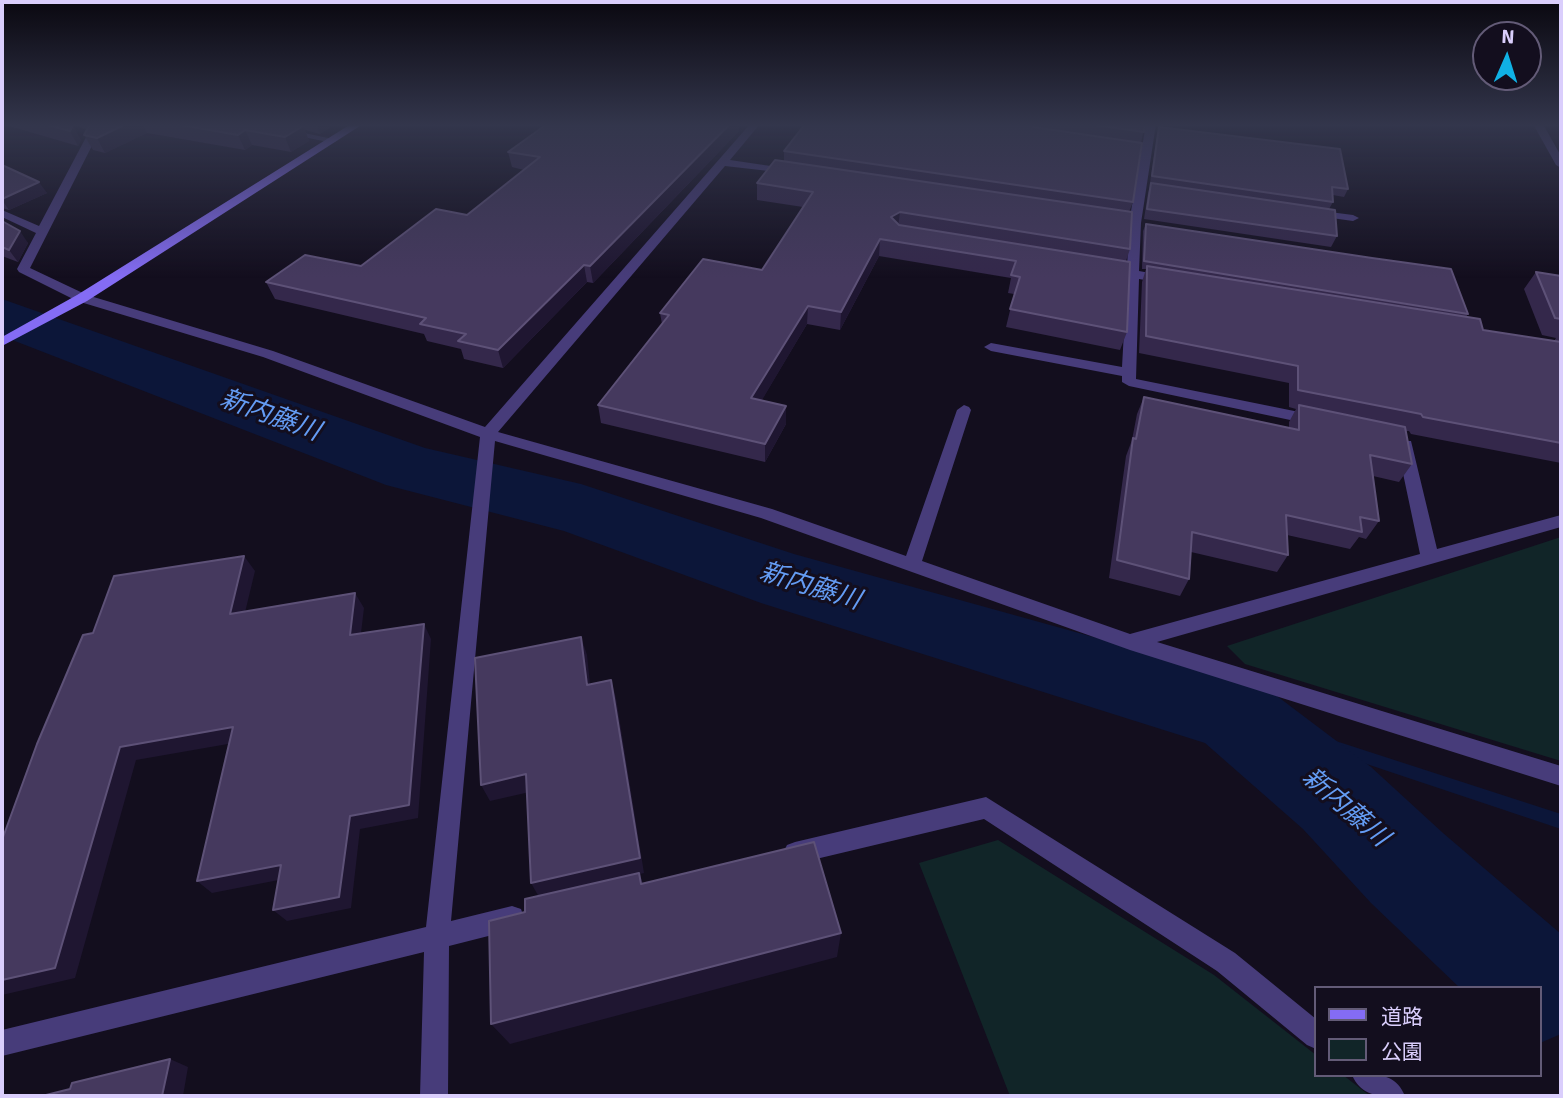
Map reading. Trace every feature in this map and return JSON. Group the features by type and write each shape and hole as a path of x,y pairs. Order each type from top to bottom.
{"street":[{"path":"67,175 23,269 82,298 268,354 488,434 766,513 1130,642 1561,776"},
{"path":"2,342 82,298 277,175"},
{"path":"434,1096 437,935 488,434 711,175"},
{"path":"1141,175 1135,223 1129,382 1325,422"},
{"path":"1141,187 1154,189"},
{"path":"1300,211 1353,219"},
{"path":"2,213 42,232"},
{"path":"1121,221 1149,226"},
{"path":"1092,267 1186,283"},
{"path":"991,347 1129,373"},
{"path":"912,565 964,410"},
{"path":"1390,436 1403,438 1430,558"},
{"path":"1130,642 1561,522"},
{"path":"772,858 986,808 1226,962 1314,1034"},
{"path":"2,1043 530,914"},
{"path":"1367,1077 1391,1096"}],"green space":[{"path":"1561,537 1561,761 1245,664 1227,646"},
{"path":"998,840 1214,975 1314,1053 1314,1077 1346,1077 1370,1096 1010,1096 919,863"}],"building":[{"path":"2,175 24,175 39,182 2,199"},
{"path":"517,175 679,175 590,266 584,265 498,350 458,341 466,334 420,324 426,318 266,282 305,255 361,266 436,209 467,215"},
{"path":"763,175 880,175 1132,212 1130,249 900,212 891,217 899,225 1130,262 1127,332 1010,309 1020,277 1011,275 1016,261 880,239 841,312 808,306 751,398 786,406 765,444 598,405 669,315 660,313 703,259 762,270 813,192 757,183"},
{"path":"950,175 1137,175 1133,202"},
{"path":"1345,175 1348,189 1332,187 1333,202 1152,176"},
{"path":"1151,183 1335,210 1337,236 1147,209"},
{"path":"2,221 20,231 9,250 2,247"},
{"path":"1146,224 1451,269 1468,314 1144,261"},
{"path":"1147,266 1480,319 1483,330 1561,342 1561,443 1298,390 1298,366 1146,336"},
{"path":"1536,272 1561,276 1561,319 1555,318"},
{"path":"1144,397 1299,430 1299,405 1405,427 1412,464 1370,455 1379,521 1360,517 1362,532 1286,515 1288,555 1192,532 1189,579 1117,560 1133,438 1136,439"},
{"path":"244,556 230,614 355,593 350,635 424,624 409,805 350,816 339,897 273,910 281,865 197,881 233,727 120,747 55,968 2,980 2,840 37,744 83,635 93,633 114,576"},
{"path":"581,637 587,685 611,680 640,858 531,883 526,774 481,785 475,658"},
{"path":"814,842 841,933 491,1024 489,921 525,912 525,899 639,873 641,884"},
{"path":"170,1059 162,1096 42,1096 70,1089 72,1083"}],"waterway":[{"name":"新内藤川","path":"2,316 410,468 581,510 789,582 1234,714 1337,798 1407,868 1538,986"},
{"path":"1234,714 1561,822"}]}
